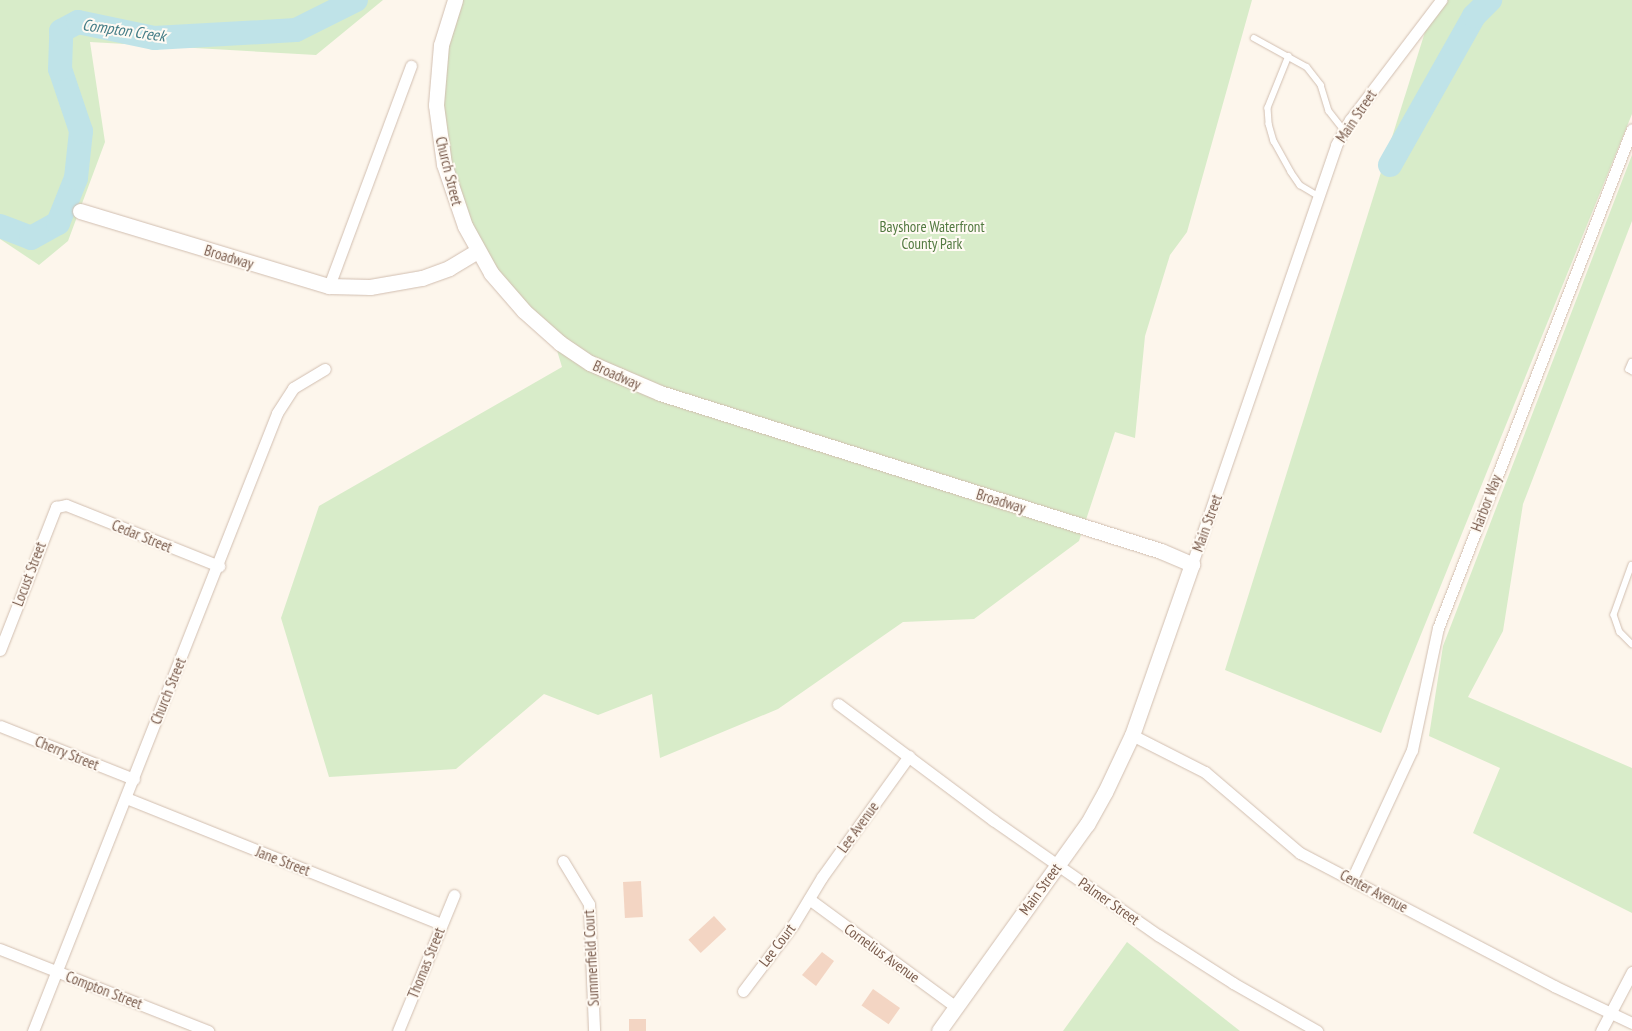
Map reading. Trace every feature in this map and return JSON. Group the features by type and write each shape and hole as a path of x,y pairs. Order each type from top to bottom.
{"street":[{"name":"Church Street","path":"454,0 441,45 436,105 439,136 456,206 477,250"},
{"name":"Main Street","path":"939,1031 1058,865 1105,792 1132,735 1318,196 1344,130 1442,0"},
{"path":"330,286 411,66"},
{"name":"Harbor Way","path":"1352,879 1412,750 1438,628 1632,129"},
{"name":"Broadway","path":"80,211 330,286 370,287 422,278 449,268 477,250 503,288 541,328 590,363 623,379 1161,551 1192,564"},
{"name":"Church Street","path":"33,1031 219,566 282,403 293,388 325,369"},
{"name":"Cedar Street","path":"66,505 219,566"},
{"name":"Locust Street","path":"0,650 50,520 56,507 66,505"},
{"name":"Palmer Street","path":"838,704 1058,865 1233,984 1317,1031"},
{"name":"Cherry Street","path":"0,726 134,779"},
{"name":"Center Avenue","path":"1132,735 1205,772 1292,847 1632,1023"},
{"name":"Lee Avenue","path":"809,898 909,756"},
{"name":"Jane Street","path":"126,798 441,924"},
{"name":"Summerfield Court","path":"563,861 589,904 594,1031"},
{"name":"Thomas Street","path":"398,1031 454,895"},
{"name":"Lee Court","path":"743,991 809,898"},
{"name":"Cornelius Avenue","path":"809,898 956,1007"},
{"name":"Compton Street","path":"0,949 208,1031"},
{"path":"1601,1031 1632,972"}],"lane":[{"path":"1254,38 1289,56 1312,73 1320,85 1329,111 1344,130"},
{"path":"1289,56 1268,108 1269,124 1274,141 1291,172 1300,184 1318,196"},
{"path":"1632,362 1629,369 1632,370"},
{"path":"1632,565 1614,615 1620,632 1632,644"}],"green space":[{"path":"0,0 383,0 316,55 90,42 105,142 68,241 39,265 0,239"},
{"name":"Bayshore Waterfront County Park","path":"455,0 1252,0 1187,232 1170,255 1145,336 1135,438 1115,432 1079,541 974,619 903,622 778,709 660,758 652,694 598,715 544,694 456,769 329,777 281,618 319,506 562,367 552,334 524,311 456,206 436,105"},
{"path":"1435,0 1632,0 1632,114 1381,733 1225,670"},
{"path":"1632,155 1632,221 1523,504 1503,631 1468,697 1632,768 1632,913 1473,833 1500,768 1429,736 1443,646"},
{"path":"1127,942 1240,1031 1063,1031"}],"building":[{"path":"641,881 643,917 625,918 623,882"},
{"path":"714,916 726,929 701,953 688,940"},
{"path":"822,952 834,961 816,986 802,975"},
{"path":"873,989 900,1008 889,1024 862,1005"},
{"path":"629,1019 646,1019 646,1031 629,1031"}],"waterway":[{"name":"Compton Creek","path":"0,226 31,238 58,223 76,178 81,131 60,69 61,31 78,22 154,38 296,30 356,0"},
{"path":"1390,165 1474,16 1490,0"}]}
